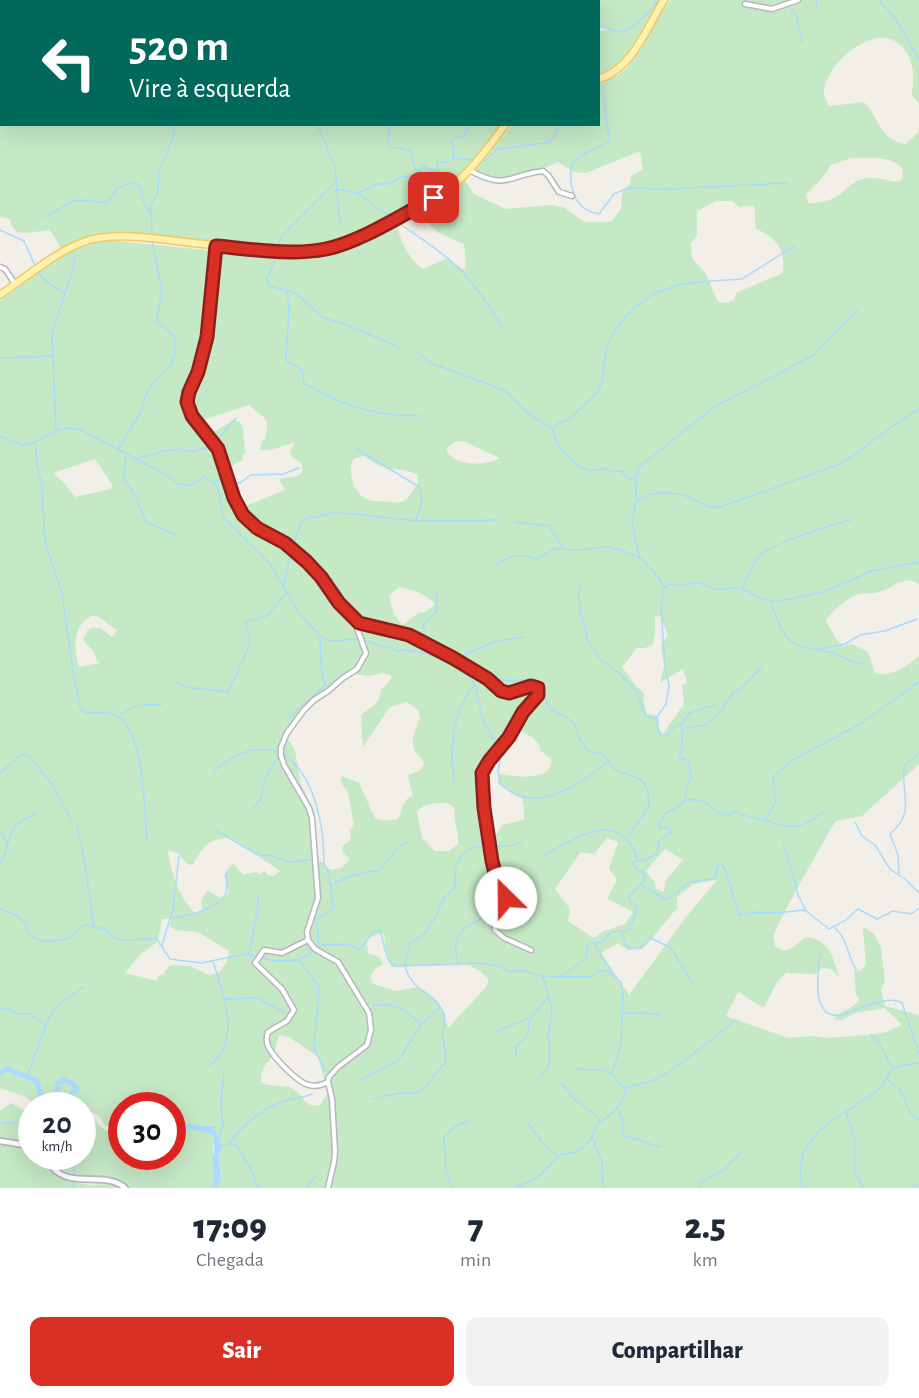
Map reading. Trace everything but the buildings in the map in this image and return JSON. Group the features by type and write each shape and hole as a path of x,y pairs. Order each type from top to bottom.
{"main road":[{"path":"600,78 622,66 664,0"},
{"path":"0,295 70,248 96,239 122,237 287,251 335,247 378,228 452,186 469,169 500,128"}],"street":[{"path":"745,4 772,9 798,0"},
{"path":"469,169 497,182 543,171 559,192 572,196"},
{"path":"216,246 207,337 198,372 189,392 187,402 189,410 218,449 234,498 243,515 257,528 285,543 321,577 354,620 365,649 362,662 328,692 314,700 287,733 281,747 284,765 309,808 312,818 318,898 307,932 308,940 315,950 338,962 365,1005 371,1021 367,1046 332,1072 328,1082 332,1100 335,1152 328,1188"},
{"path":"0,267 5,269 15,284"},
{"path":"354,620 368,626 409,635 488,679 501,691 509,693 531,686 538,688 538,695 520,716 507,741 486,765 481,778 492,861 506,898 504,908 495,921 495,930 504,938 531,950"},
{"path":"308,940 282,953 264,950 255,963 282,989 294,1010 287,1020 268,1032 266,1039 270,1049 304,1084 314,1086 328,1082"},
{"path":"0,1141 18,1144"},
{"path":"56,1170 66,1177 87,1182 115,1182 125,1188"}],"green space":[{"path":"600,0 664,0 623,64 600,77 600,31 607,30 608,27 600,25"},
{"path":"670,0 919,0 919,104 912,95 913,72 908,55 901,45 885,38 865,42 845,55 830,74 824,93 829,106 864,102 885,133 896,141 905,144 918,133 919,126 919,584 908,580 879,592 855,595 835,610 826,621 836,639 843,646 852,644 868,652 875,673 893,672 919,656 919,764 862,816 836,821 773,936 775,946 784,951 792,948 805,937 820,941 829,950 839,977 831,969 823,968 815,974 786,973 777,982 765,1006 762,1007 738,992 726,1016 788,1038 868,1035 886,1032 902,1025 885,1008 855,1013 842,1020 834,1019 857,1003 859,999 856,994 854,970 860,971 866,964 863,929 874,934 881,948 885,981 881,990 885,1006 919,1015 919,1188 218,1188 221,1176 218,1153 222,1145 214,1128 207,1126 214,1137 213,1151 216,1169 213,1183 215,1188 127,1188 118,1181 108,1178 66,1172 63,1170 96,1170 96,1121 108,1132 108,1170 186,1170 186,1092 108,1092 108,1127 96,1114 96,1092 18,1092 18,1094 0,1088 0,301 69,252 89,244 108,241 264,256 308,256 330,253 396,223 406,249 423,269 448,258 464,269 466,265 464,244 439,233 424,219 414,215 465,180 474,194 506,209 552,205 565,208 584,222 611,222 621,209 622,193 630,184 631,176 643,169 640,151 586,173 574,172 558,162 530,174 501,182 474,172 511,126 600,126 600,82 617,76 627,68","holes":["851,158 886,159 903,169 902,179 898,182 866,178 852,184 827,201 808,203 806,194 831,165","716,201 732,201 739,207 754,206 756,229 775,241 783,258 783,273 736,293 734,300 726,303 718,302 706,274 692,258 691,244 697,235 697,211","249,405 267,421 267,431 265,439 261,442 260,450 271,450 295,442 290,452 291,456 302,464 302,473 279,479 285,490 241,508 232,492 226,468 243,460 242,455 245,453 243,428 240,422 233,420 216,431 201,431 196,422","463,441 500,458 479,464 464,462 451,456 447,448 454,442","363,456 382,467 408,471 418,475 418,483 407,499 402,502 371,501 359,493 353,483 351,471 353,459","95,459 113,486 110,489 75,497 53,473","399,587 424,595 435,605 402,625 394,614 389,596","91,616 97,616 117,630 112,637 100,628 90,628 83,638 100,663 79,667 75,646 76,638 85,620","660,616 668,635 661,644 664,666 660,683 683,669 687,683 682,685 684,704 662,735 659,719 647,714 644,693 622,667 637,648 652,645 655,635 655,617","383,673 392,676 381,691 378,701 361,716 363,747 390,707 407,702 418,710 420,718 413,737 413,745 424,762 420,770 408,776 413,796 405,802 398,819 375,818 359,783 342,776 340,781 348,793 354,826 350,830 351,840 342,846 343,853 350,859 341,868 331,870 317,861 313,809 301,784 295,750 286,736 314,700 354,674 368,676","520,731 534,738 541,751 552,760 548,771 536,776 499,774 498,784 522,799 524,820 502,825 494,838 491,832 490,811 485,798 485,777 492,760 498,753","447,803 455,808 458,845 448,851 435,851 422,838 417,811 424,806","232,838 280,871 274,876 264,871 260,874 255,872 243,875 233,863 224,875 229,892 222,899 207,890 201,901 203,912 195,913 185,901 177,884 168,850 179,854 187,864 193,865 200,852 212,841","607,838 618,842 609,868 617,880 607,899 633,912 625,924 604,931 594,938 568,921 570,909 555,889 581,852 594,854","665,849 683,860 665,881 664,892 656,889 655,883 646,871","717,880 686,917 629,995 601,953 618,943 628,950 643,949 677,908 677,897 693,884","171,918 170,926 176,930 198,932 229,951 223,967 214,974 209,975 190,966 170,965 163,974 158,976 157,981 125,973 140,955 158,941 162,919","381,933 384,935 388,960 392,967 469,965 489,980 486,987 448,1028 439,1003 419,987 396,991 373,984 370,978 374,970 383,964 379,957 368,953 367,939","280,1035 289,1037 318,1057 328,1093 320,1105 309,1104 292,1089 262,1083 262,1071 273,1055"]},
{"path":"0,126 504,126 472,167 437,195 356,237 307,251 99,237 63,251 50,230 17,232 11,225 10,219 0,217"},
{"path":"11,1103 18,1107 18,1142 0,1139 0,1111"},
{"path":"0,1143 18,1146 18,1170 52,1170 64,1179 89,1185 113,1184 121,1188 0,1188"}],"water":[{"path":"202,1127 214,1127 222,1145 218,1153 221,1176 218,1188 215,1188 213,1183 216,1169 214,1137 204,1132"}],"waterway":[{"path":"600,26 616,31 627,30 642,19 658,0"},
{"path":"787,0 797,19 802,43"},
{"path":"816,0 817,7"},
{"path":"879,0 895,18 919,59"},
{"path":"602,79 609,141 582,155 574,163 571,172 571,183 576,200 588,210 599,214 614,194 628,188 671,189 788,183"},
{"path":"152,237 151,206 158,191 159,172 173,138 175,126"},
{"path":"318,126 335,167 340,224"},
{"path":"391,126 388,141 390,146 410,151 417,174"},
{"path":"453,157 451,141 465,136 468,126"},
{"path":"480,161 485,161 498,149 550,142 561,126"},
{"path":"417,175 422,165 434,172 437,170 437,162 447,162 453,158 475,160"},
{"path":"336,189 358,193 377,184 389,184 400,177 417,175"},
{"path":"45,217 73,201 86,200 105,203 117,188 134,182 140,185 144,204 150,213"},
{"path":"278,249 281,238 287,231 335,183"},
{"path":"357,193 393,219"},
{"path":"396,221 440,252 460,270 480,293 502,326"},
{"path":"0,230 24,241 36,268"},
{"path":"119,448 142,410 151,385 170,366 175,355 173,335 156,321 162,292 152,241"},
{"path":"552,429 569,419 598,392 610,340 619,324 635,307 655,293 678,285 742,279 794,246"},
{"path":"56,429 52,334 72,272 75,253"},
{"path":"277,254 267,280 269,286 296,293 322,317 398,347"},
{"path":"38,272 44,280 64,293"},
{"path":"287,290 289,309 286,359 287,362 302,369 304,383 334,399 356,407 392,415 421,416"},
{"path":"640,558 632,521 636,500 636,473 639,467 714,407 814,355 858,309"},
{"path":"418,353 431,363 506,391 529,414 552,428 559,447 579,467 591,471 601,469 622,472 626,477 635,480"},
{"path":"0,358 51,356"},
{"path":"637,500 649,495 669,493 682,495 709,506 723,506 835,466 856,454 919,409"},
{"path":"216,442 236,418"},
{"path":"0,436 27,445 58,430 79,429 165,474 178,484 191,485 204,477 218,487 224,518 271,565 298,612 320,636 330,641 360,639 383,647 389,646 395,651 410,650 441,658 464,670 475,684 482,718 497,746"},
{"path":"35,441 42,485 45,542 62,593 79,707 85,713 113,714 126,724 138,754 144,793 147,841"},
{"path":"136,459 177,449 192,452 212,445"},
{"path":"357,449 419,487 422,499 416,520"},
{"path":"126,456 125,480 137,499 146,522 176,535"},
{"path":"213,483 220,479 240,483 251,475 283,474 299,468"},
{"path":"284,585 291,550 302,521 305,519 342,513 420,521 500,520"},
{"path":"743,588 750,570 760,555 766,551 803,535 851,520"},
{"path":"516,522 549,526 563,548"},
{"path":"497,564 516,556 536,559 554,549 581,550 609,547 641,559 655,573 664,587 661,610 669,686 666,704 656,718 658,731 662,736 668,735 676,725 681,725 689,713 716,705"},
{"path":"665,587 668,584 680,586 696,582 716,589 740,588 765,600 777,602 823,592 872,571 919,562"},
{"path":"581,586 580,611 589,642 600,659 619,673 636,691 647,717 655,718"},
{"path":"177,682 186,687 228,692 250,642 246,621 267,616 287,592"},
{"path":"427,642 423,624 437,611 437,595"},
{"path":"771,603 782,630 796,645 862,663"},
{"path":"818,649 845,644 860,635 885,631 917,619"},
{"path":"289,718 325,685 321,665 320,637"},
{"path":"457,658 494,642 524,637"},
{"path":"684,728 706,725 720,712 733,693 745,685 762,666"},
{"path":"483,675 508,681 529,679"},
{"path":"765,820 776,802 773,777 793,760 862,723 919,682"},
{"path":"454,781 452,756 454,731 461,706 474,685"},
{"path":"541,689 550,709 569,719 577,728 578,736 588,751 604,755 614,769 640,779 645,784 649,807 626,839"},
{"path":"119,716 139,706 162,705"},
{"path":"563,975 586,959 587,947 590,943 603,942 611,932 627,931 630,928 638,907 630,901 629,897 644,881 644,873 636,869 633,862 657,854 659,841 671,832 668,827 659,828 659,824 666,813 680,806 685,800 687,786 691,779 688,760 679,758 682,749 682,725"},
{"path":"214,771 244,752 260,749 279,752"},
{"path":"254,808 261,798 265,779 280,753"},
{"path":"0,909 20,918 30,936 44,942 71,938 81,926 86,925 105,929 110,935 122,940 157,939 170,959 201,963 246,954 275,961 298,960 310,954 319,945 317,919 332,910 333,904 328,870 324,864 324,849 316,803 303,775 283,753"},
{"path":"899,874 898,855 890,834 898,826 905,811 904,768 919,753"},
{"path":"0,773 21,755 28,755 52,784 72,821"},
{"path":"501,755 498,771 500,783 513,793 527,798 541,798 570,788 609,761"},
{"path":"686,800 702,801 720,814 728,815 736,811 746,816 789,826 807,823 824,812"},
{"path":"0,863 13,829 25,819 36,814"},
{"path":"855,822 862,836 875,845 890,869 905,879 919,893"},
{"path":"77,825 94,927"},
{"path":"216,830 256,854 288,862 309,860 324,864"},
{"path":"545,855 587,833 607,830 624,837 632,847 637,859"},
{"path":"0,832 8,844"},
{"path":"330,885 350,876 380,870 397,849 407,842"},
{"path":"404,965 410,944 425,933 443,899 454,889 456,866 464,853 476,847 507,846 523,842"},
{"path":"783,843 798,895 806,911 829,929 846,920 858,909 877,919 893,911 911,914 919,908"},
{"path":"162,945 173,909 179,856"},
{"path":"643,886 667,900 690,882 713,879 718,865 721,864 726,872 740,915 756,912 806,911"},
{"path":"173,918 201,911 222,899 227,889 227,871"},
{"path":"458,963 457,939 461,932 489,912 496,901 499,883"},
{"path":"249,953 258,907 258,895"},
{"path":"835,928 845,943 856,969"},
{"path":"320,945 346,944 360,949 374,931 379,930 387,956 396,966 479,963 496,965 510,972 523,970 541,976 592,977 599,970 607,972 621,982 623,994 621,1044 612,1074"},
{"path":"622,932 628,948 640,948 651,938 671,948 693,984"},
{"path":"595,943 614,977"},
{"path":"820,955 818,994 824,1010 831,1015 841,1015 889,1000 902,1003 919,1054"},
{"path":"299,960 319,987 314,1049 326,1071"},
{"path":"209,1066 219,1056 228,1031 228,1017 222,988 213,962"},
{"path":"373,1099 423,1090 446,1061 443,1036 444,1013 435,1001 412,981 405,966"},
{"path":"540,1077 549,1065 550,1044 548,1040 552,1008 543,977"},
{"path":"27,1077 47,1022 56,1007 83,987"},
{"path":"516,1056 516,1047 527,1036 530,1019 548,997"},
{"path":"225,999 257,998 288,1014"},
{"path":"373,1005 394,1006 421,1024"},
{"path":"360,1080 398,1061 420,1026 439,1008"},
{"path":"0,1009 9,1009 17,1014 30,1014 45,1025"},
{"path":"624,1013 660,1014"},
{"path":"495,1032 530,1018"},
{"path":"623,1087 647,1083 667,1073 736,1020"},
{"path":"870,1034 878,1041 892,1068"},
{"path":"803,1188 800,1169 804,1153 823,1128 879,1089 893,1070 919,1063"},
{"path":"516,1188 536,1179 560,1155 575,1152 583,1147 592,1138 595,1127 622,1101 625,1090 610,1073 604,1070 576,1068"},
{"path":"0,1072 8,1069 37,1081 40,1092"},
{"path":"219,1137 223,1126 221,1105 224,1069"},
{"path":"887,1079 901,1091 911,1115 919,1119"},
{"path":"57,1092 58,1083 64,1080 72,1083 77,1089 73,1092"},
{"path":"562,1083 572,1097 596,1116 600,1123"},
{"path":"228,1145 239,1131 267,1109 284,1101 312,1094"},
{"path":"617,1108 623,1120 623,1135 660,1147"},
{"path":"846,1112 855,1139 855,1172 863,1188"},
{"path":"452,1188 446,1173 444,1137 453,1128 468,1121"},
{"path":"527,1122 546,1147 558,1156"},
{"path":"0,1123 18,1123"},
{"path":"186,1127 208,1131"},
{"path":"593,1139 602,1162 603,1187"},
{"path":"220,1146 236,1145 253,1172 259,1188"},
{"path":"698,1188 700,1183 725,1169 740,1153"},
{"path":"215,1157 217,1180 215,1188"},
{"path":"74,1170 74,1176"},
{"path":"305,1188 317,1175"},
{"path":"73,1180 75,1188"},
{"path":"913,1186 919,1185"}],"route":[{"path":"434,198 378,228 326,249 287,251 216,246 207,337 187,402 192,416 218,449 234,498 243,515 257,528 285,543 307,562 354,620 368,626 409,635 488,679 501,691 509,693 531,686 538,688 538,695 523,712 509,737 486,765 481,778 492,861 506,898"}]}
